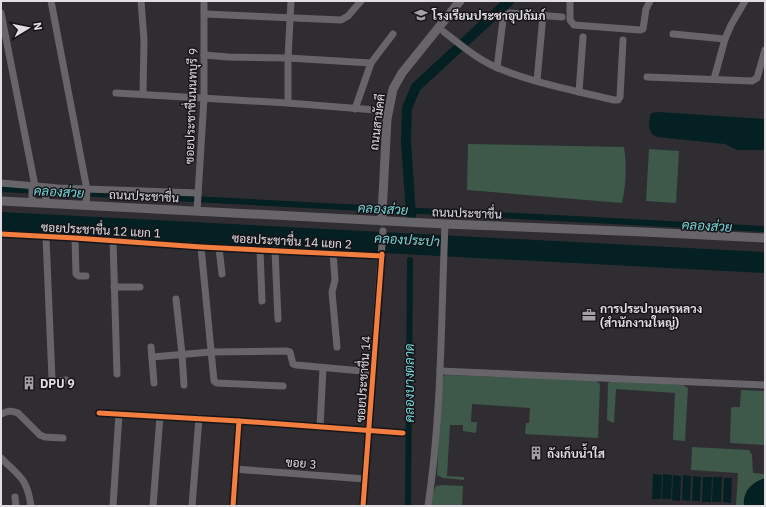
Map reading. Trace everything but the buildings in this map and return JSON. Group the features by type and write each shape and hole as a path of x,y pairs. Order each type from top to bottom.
{"main road":[{"name":"ถนนสามัคคี","path":"382,222 388,111 393,89 402,73 460,1"},
{"name":"ถนนประชาชื่น","path":"1,201 33,192 86,203 197,208 445,228 644,232 765,238"}],"street":[{"path":"51,1 87,189 86,203"},
{"path":"141,1 144,40 144,94"},
{"name":"ซอยประชาชื่นนนทบุรี 9","path":"197,208 204,98 204,1"},
{"path":"288,103 288,58 291,1"},
{"path":"204,14 341,20 348,16 361,1"},
{"path":"570,1 570,20 574,25 640,30 643,29 646,9 650,1"},
{"path":"714,79 725,39 731,25 745,1"},
{"path":"1,13 33,192"},
{"path":"497,68 503,20 506,15 510,13 562,16"},
{"path":"537,81 543,15"},
{"path":"444,32 465,48 497,68 537,81 614,100 618,100 620,97 623,40"},
{"path":"355,109 371,63 393,34"},
{"path":"673,34 725,39"},
{"path":"579,92 583,37"},
{"path":"647,76 752,81 757,78 765,50"},
{"path":"204,54 228,57 288,58 371,63"},
{"path":"116,93 288,103 388,111"},
{"path":"1,183 45,194 87,189 198,194"},
{"name":"ซอยประชาชื่น 14","path":"363,506 382,255 382,222"},
{"path":"428,506 440,371 445,228"},
{"name":"ซอยประชาชื่น 12 แยก 1","path":"1,234 113,240 201,247"},
{"path":"46,237 52,379 54,382 66,380"},
{"path":"75,238 76,274 79,276 86,276"},
{"path":"113,240 117,374"},
{"path":"201,247 214,381 217,383 283,386"},
{"name":"ซอยประชาชื่น 14 แยก 2","path":"201,247 382,255"},
{"path":"220,248 222,274"},
{"path":"260,250 262,301"},
{"path":"275,250 278,319"},
{"path":"333,253 335,280 332,292 337,347"},
{"path":"114,287 140,287"},
{"path":"176,299 184,385"},
{"path":"151,347 154,383"},
{"path":"152,357 211,352 286,351 290,352 293,364 373,372"},
{"path":"320,426 323,368"},
{"path":"440,371 765,385"},
{"path":"1,414 13,411 18,413 40,435 45,437 63,438"},
{"path":"99,413 199,418 403,433"},
{"path":"113,506 119,414"},
{"path":"154,506 160,416"},
{"path":"192,506 199,418"},
{"path":"233,506 239,421"},
{"path":"1,458 26,482 31,506"},
{"name":"ขอย 3","path":"236,468 365,480"},
{"path":"15,497 16,506"}],"green space":[{"path":"468,144 624,147 626,175 622,203 467,190"},
{"path":"649,149 679,151 676,203 646,201"},
{"path":"445,375 595,380 600,384 598,438 525,434 526,423 529,423 530,408 472,404 471,422 477,422 476,433 463,431 463,425 450,425 447,476 464,477 464,480 443,478 437,475 442,379"},
{"path":"611,381 683,385 688,388 685,441 673,440 675,393 616,389 614,423 607,420 608,383"},
{"path":"741,390 765,391 765,445 730,443 731,409 732,407 740,407"},
{"path":"692,447 749,450 752,455 753,473 765,474 765,506 736,506 738,473 691,470"},
{"path":"436,486 463,486 462,506 431,506"}],"water":[{"path":"658,112 765,119 765,150 737,150 725,144 657,137 650,131 649,122 650,115"},
{"name":"คลองประปา","path":"1,212 765,252 765,273 1,233"},
{"path":"653,474 662,475 661,499 652,499"},
{"path":"663,474 672,475 671,499 662,499"},
{"path":"673,475 681,476 680,501 672,500"},
{"path":"683,475 691,476 690,501 682,500"},
{"path":"693,476 701,477 700,501 692,501"},
{"path":"703,477 712,477 711,502 702,502"},
{"path":"713,477 722,477 721,502 712,502"},
{"path":"724,478 732,478 731,503 723,502"},
{"path":"765,478 765,506 744,506 746,492 749,488 756,482"}],"waterway":[{"name":"คลองบางตลาด","path":"411,215 406,141 407,108 416,87 509,1"},
{"name":"คลองส่วย","path":"1,189 765,229"},
{"name":"คลองบางตลาด","path":"408,506 410,260"}],"cycle path":[{"path":"1,234 201,247 382,256"},
{"path":"363,506 382,254"},
{"path":"99,413 239,421 403,433"},
{"path":"233,506 239,421"}],"place":[{"name":"โรงเรียนประชาอุปถัมภ์","path":"421,15"},
{"name":"การประปานครหลวง (สำนักงานใหญ่)","path":"589,315"},
{"name":"DPU 9","path":"29,383"},
{"name":"ถังเก็บน้ำใส","path":"536,453"}]}
